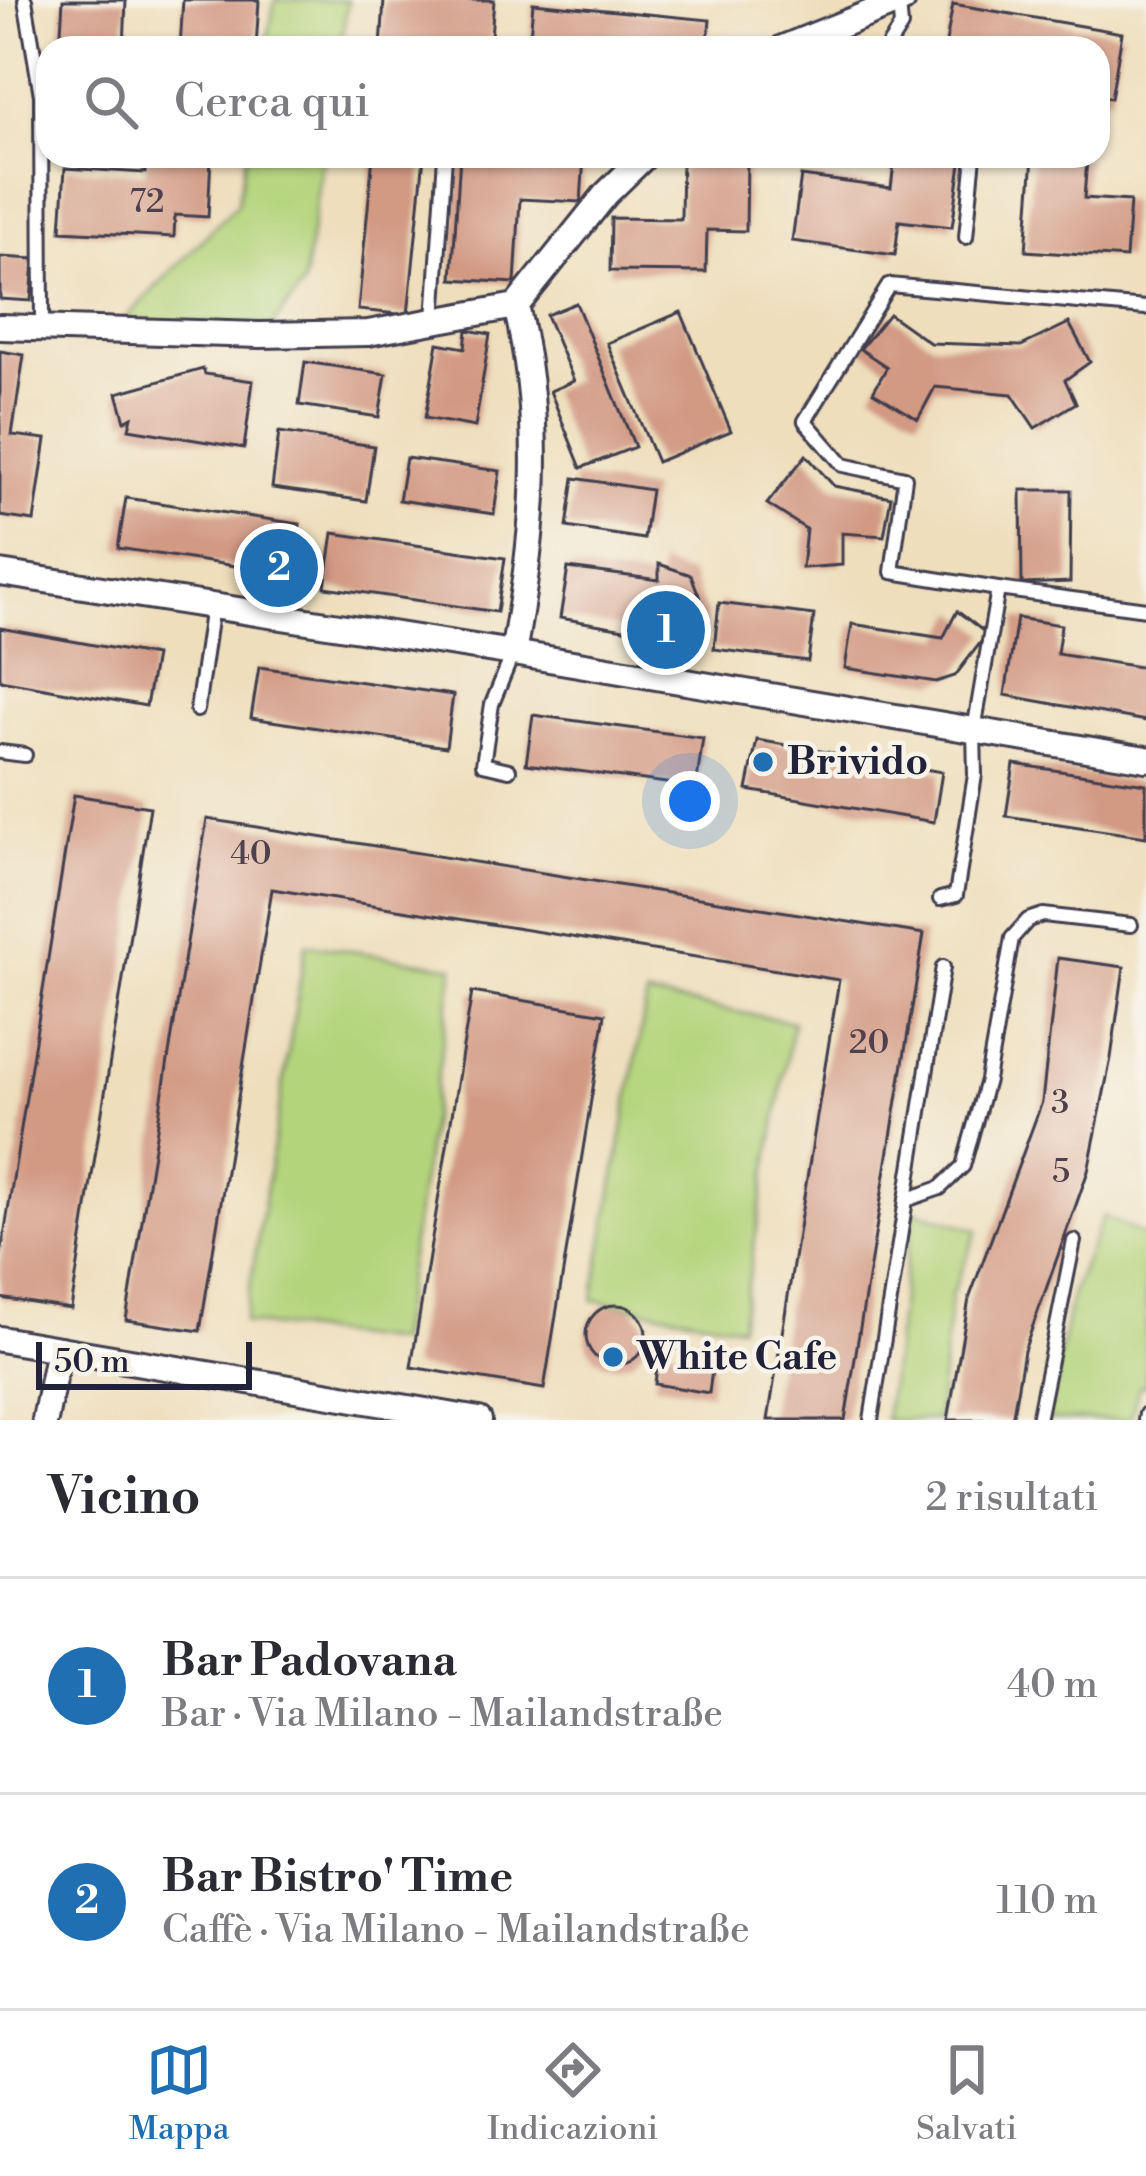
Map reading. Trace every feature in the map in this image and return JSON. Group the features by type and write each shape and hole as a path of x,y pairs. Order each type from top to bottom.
{"street":[{"path":"813,36 901,1"},
{"path":"0,328 368,333 516,306 633,168"},
{"path":"514,653 536,515 530,364 516,306"},
{"path":"0,573 1146,758"},
{"path":"0,1339 479,1420"},
{"path":"45,1420 58,1349"}],"lane":[{"path":"25,0 36,65"},
{"path":"894,36 901,26 901,1"},
{"path":"41,168 42,327"},
{"path":"434,321 444,168"},
{"path":"966,237 973,168"},
{"path":"1146,308 890,285 806,421 843,465 904,478 892,572 1146,609"},
{"path":"940,898 956,895 975,775 974,730 998,589"},
{"path":"197,710 212,607"},
{"path":"509,770 483,764 492,704 514,653"},
{"path":"0,752 25,755"},
{"path":"906,1200 940,1188 963,1166 987,1080 1012,938 1028,920 1043,915 1131,925"},
{"path":"871,1420 943,967"},
{"path":"1037,1420 1075,1240"}],"green space":[{"path":"275,0 348,0 342,36 268,36"},
{"path":"244,168 321,168 303,286 272,326 124,320 237,204"},
{"path":"306,944 454,967 397,1342 244,1323"},
{"path":"647,996 793,1022 740,1326 593,1300"},
{"path":"913,1210 978,1230 951,1296 937,1420 885,1420"},
{"path":"1103,1216 1146,1237 1146,1386 1139,1386 1130,1420 1047,1420 1072,1293"}],"building":[{"path":"63,0 126,0 124,36 61,36"},
{"path":"183,0 259,0 257,36 181,36"},
{"path":"384,0 494,0 491,36 382,36"},
{"path":"533,3 710,20 708,36 530,36"},
{"path":"953,4 1122,33 1111,98 1110,36 947,36"},
{"path":"65,168 145,173 145,168 210,168 208,217 175,215 174,237 61,231"},
{"path":"372,168 423,168 408,315 358,310"},
{"path":"459,168 583,168 581,202 520,199 515,283 452,279"},
{"path":"682,168 747,168 746,231 707,230 706,272 610,271 611,218 681,219"},
{"path":"894,168 960,168 952,227 899,221 895,255 792,241 801,176 891,188"},
{"path":"1032,168 1086,168 1084,198 1130,201 1126,258 1026,251"},
{"path":"0,257 34,259 31,301 0,299"},
{"path":"576,303 635,447 581,468 550,391 574,381 546,315"},
{"path":"681,312 731,431 657,462 607,343"},
{"path":"889,314 930,343 1021,346 1069,323 1090,362 1065,380 1076,403 1035,428 1012,394 935,387 918,419 873,392 887,367 860,349"},
{"path":"467,330 490,334 475,427 425,418 438,343 465,348"},
{"path":"0,351 24,355 12,435 46,439 34,521 0,516"},
{"path":"305,362 386,374 379,417 299,405"},
{"path":"203,369 205,374 253,381 244,448 129,429 132,417 125,421 117,393"},
{"path":"279,432 374,446 366,501 272,488"},
{"path":"806,455 834,486 891,497 884,536 842,533 842,565 802,568 806,529 767,504"},
{"path":"406,458 500,471 494,514 399,500"},
{"path":"574,478 651,490 644,539 567,527"},
{"path":"1021,490 1071,490 1070,582 1022,584"},
{"path":"126,498 300,524 293,575 118,548"},
{"path":"333,533 505,558 497,612 325,587"},
{"path":"659,564 691,575 707,616 700,642 560,618 568,568 659,580"},
{"path":"719,603 814,615 808,661 714,649"},
{"path":"957,611 987,634 955,676 936,682 845,668 852,624 943,638"},
{"path":"1017,618 1061,625 1057,654 1146,668 1146,721 1005,695"},
{"path":"0,628 155,656 146,706 0,680"},
{"path":"259,667 453,695 446,747 251,718"},
{"path":"533,715 703,738 696,787 526,764"},
{"path":"757,740 942,772 934,822 747,790"},
{"path":"1014,764 1146,784 1146,837 1006,816"},
{"path":"74,795 150,807 71,1309 0,1298 0,1261"},
{"path":"207,819 924,934 845,1420 768,1420 839,980 272,889 200,1331 126,1320"},
{"path":"1058,958 1124,967 1088,1171 1024,1351 1012,1420 948,1420 969,1299 1042,1102"},
{"path":"472,992 605,1014 544,1389 411,1367"},
{"path":"616,1305 637,1314 646,1335 637,1356 616,1365 595,1356 586,1335 595,1314"},
{"path":"659,1347 714,1354 709,1393 655,1384"}],"place":[{"name":"Bar Bistro' Time","path":"279,568"},
{"name":"Bar Padovana","path":"666,630"},
{"name":"Brivido","path":"763,762"},
{"name":"White Cafe","path":"613,1357"}]}
